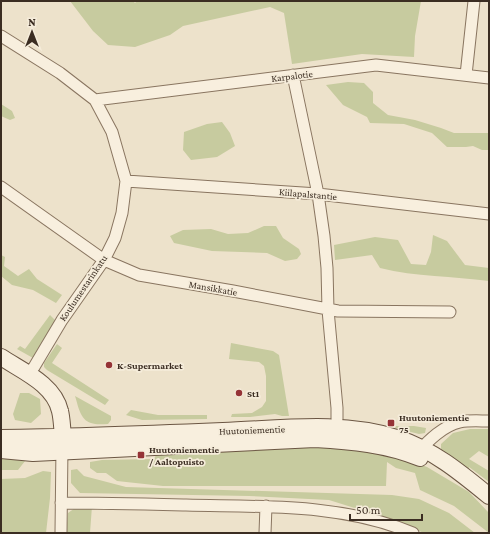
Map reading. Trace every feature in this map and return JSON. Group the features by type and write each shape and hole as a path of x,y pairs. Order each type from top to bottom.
{"main road":[{"path":"1,357 38,381 48,390 57,402 61,417 62,444"},
{"name":"Huutoniementie","path":"1,438 62,444 324,426 376,432 398,438 418,452 459,471 487,494"},
{"name":"Huutoniementie","path":"1,450 33,453 62,444"}],"street":[{"path":"466,75 474,1"},
{"name":"Koulumestarinkatu","path":"1,36 60,73 95,100 112,132 126,181 122,213 115,238 104,260 62,320 28,374"},
{"name":"Karpalotie","path":"95,100 376,65 489,78"},
{"path":"293,75 318,194 324,236 327,268 328,310 337,419"},
{"name":"Kiilapalstantie","path":"126,181 318,194 489,214"},
{"name":"Mansikkatie","path":"1,187 104,260 139,276 233,291 328,310 450,312"},
{"path":"418,452 439,432 449,426 461,421 489,421"},
{"path":"60,533 63,462 62,444"},
{"path":"61,503 266,506 317,510 352,514 383,521 413,533"},
{"path":"266,506 266,533"}],"green space":[{"path":"70,1 133,1 135,3 137,1 421,1 415,36 414,57 362,54 292,64 284,13 270,7 183,26 170,35 135,47 108,45 93,31"},
{"path":"348,82 364,83 373,92 373,103 388,115 415,120 454,133 489,133 489,150 482,150 473,146 447,147 432,133 404,124 370,123 367,117 343,105 326,85"},
{"path":"1,104 12,111 15,118 10,120 1,116"},
{"path":"222,122 230,133 235,146 217,157 191,160 183,150 184,132 207,124"},
{"path":"264,226 276,226 283,238 299,249 301,254 297,259 285,261 267,253 212,251 174,243 170,236 183,230 211,229 228,234 248,233"},
{"path":"433,235 447,241 465,265 489,268 489,281 421,275 380,268 372,255 335,260 334,245 375,237 398,240 411,264 426,265 431,252"},
{"path":"1,255 5,257 4,266 18,276 29,269 37,279 62,295 56,303 33,290 12,285 1,276"},
{"path":"50,315 55,320 53,328 33,358 17,349 20,346 25,349"},
{"path":"231,343 273,351 279,355 289,416 275,414 250,417 231,417 232,414 252,413 262,407 266,401 266,376 264,366 259,362 229,359"},
{"path":"57,344 62,348 52,363 109,400 105,405 44,367 44,363"},
{"path":"20,393 29,393 40,399 41,414 31,423 15,420 13,414"},
{"path":"75,396 111,416 111,420 108,424 95,424 84,419"},
{"path":"131,410 158,415 207,415 207,419 142,420 126,415"},
{"path":"396,426 426,428 425,433 419,434 395,428"},
{"path":"470,429 489,429 489,457 479,451 469,459 489,471 489,482 469,467 470,473 441,451 441,444 453,433"},
{"path":"352,445 403,458 427,467 469,492 489,513 489,533 454,506 420,490 415,473 396,468 387,462 386,486 163,486 117,481 106,473 97,473 90,468 90,462 102,460 154,459 156,455"},
{"path":"1,455 29,456 18,470 1,470"},
{"path":"77,469 84,476 126,487 392,495 419,499 449,513 475,533 424,533 393,520 329,500 249,496 80,493 71,483 71,470"},
{"path":"43,471 51,472 46,533 1,533 1,479 25,478"},
{"path":"92,506 90,533 66,533 68,513 75,508"}],"place":[{"name":"K-Supermarket","path":"109,365"},
{"name":"St1","path":"239,393"},
{"name":"Huutoniementie 75","path":"391,423"},
{"name":"Huutoniementie / Aaltopuisto","path":"141,455"}]}
